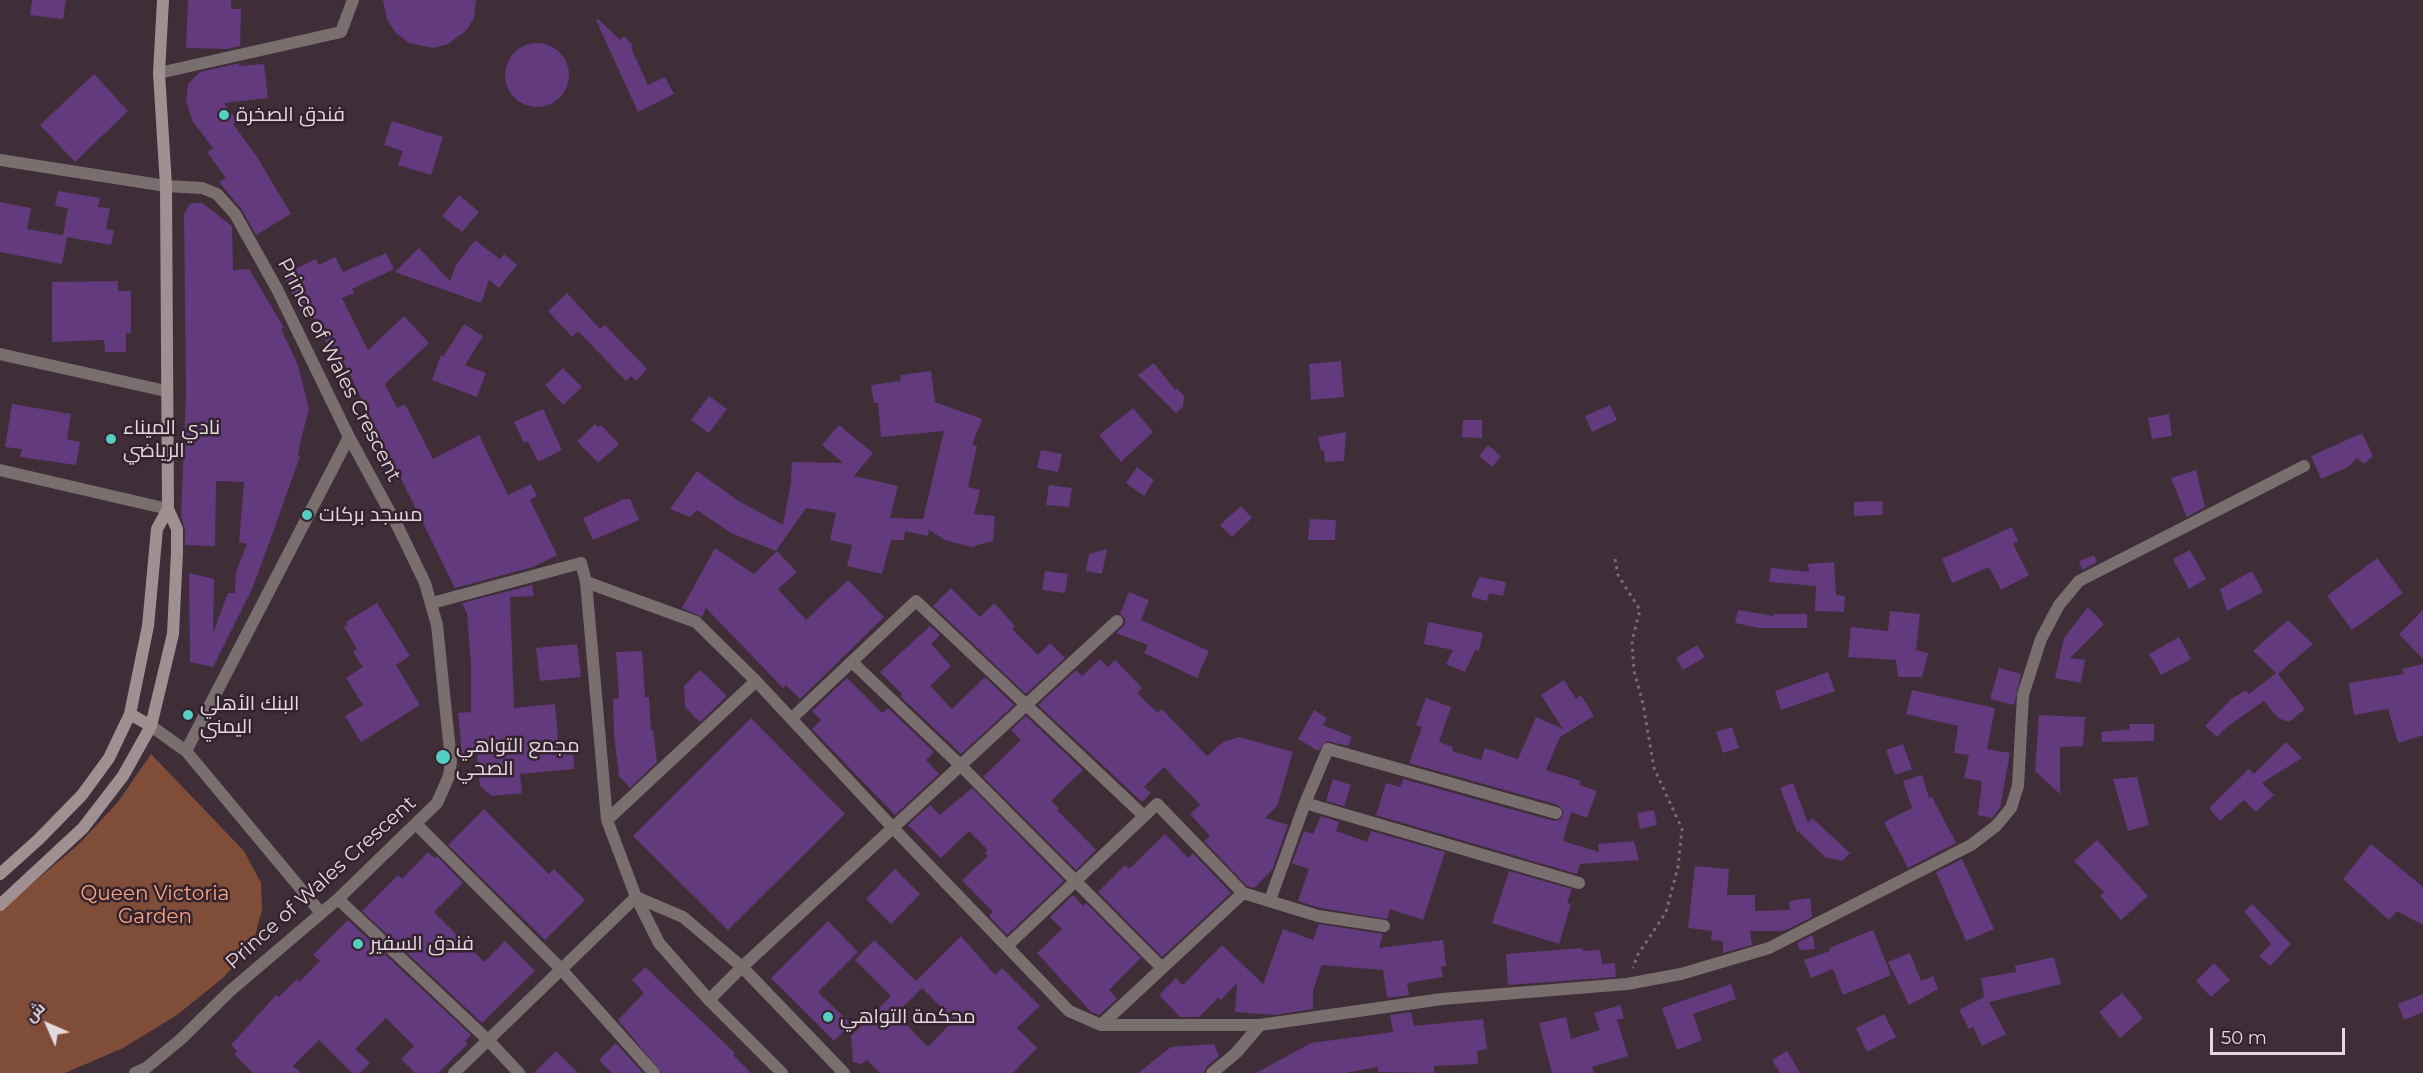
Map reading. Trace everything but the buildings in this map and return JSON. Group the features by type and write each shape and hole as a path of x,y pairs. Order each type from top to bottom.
{"main road":[{"path":"0,905 82,828 123,776 151,726 173,634 177,529 168,509 166,186 159,73 163,0"},
{"path":"0,874 39,839 82,795 109,758 130,714 148,626 157,529 168,509"},
{"path":"130,714 151,726"}],"street":[{"path":"159,73 341,32 353,0"},
{"path":"0,160 166,186"},
{"name":"Prince of Wales Crescent","path":"135,1073 146,1068 181,1039 230,991 338,899 428,815 444,790 450,761 437,625 432,603 398,527 349,437 277,289 236,214 217,194 202,188 166,186"},
{"path":"0,354 166,391"},
{"path":"186,751 349,437"},
{"path":"586,582 696,621 756,681 1069,1011 1101,1025 1260,1024 1442,999 1627,984 1681,974 1770,948 1971,845 1996,826 2011,808 2018,786 2023,695 2041,639 2059,605 2079,581 2304,466"},
{"path":"0,470 168,509"},
{"path":"432,603 581,563 586,582 607,820 636,897 659,943 709,1000 782,1073"},
{"path":"792,719 916,601 1144,816"},
{"path":"709,1000 1117,621"},
{"path":"852,662 960,765 1162,969"},
{"path":"607,820 756,681"},
{"path":"151,726 186,751 321,913"},
{"path":"1270,900 1305,803 1328,749 1556,813"},
{"path":"1305,803 1579,883"},
{"path":"1007,946 1157,804 1243,893 1318,916 1384,926"},
{"path":"417,825 560,968 654,1073"},
{"path":"1101,1025 1243,893"},
{"path":"636,897 683,917 742,967 844,1073"},
{"path":"454,1073 636,897"},
{"path":"338,899 489,1041 519,1073"},
{"path":"1212,1073 1236,1053 1260,1024"},
{"path":"762,1073 772,1063"}],"path":[{"path":"1615,559 1618,575 1640,610 1632,641 1634,671 1643,704 1654,768 1682,829 1678,867 1666,912 1637,956 1627,984"}],"green space":[{"name":"Queen Victoria Garden","path":"151,754 244,851 261,883 262,910 253,943 224,977 177,1015 123,1048 65,1073 0,1073 0,911 79,844 118,802"}],"place":[{"name":"فندق الصخرة","path":"224,115"},
{"name":"نادي الميناء الرياضي","path":"111,439"},
{"name":"مسجد بركات","path":"307,515"},
{"name":"البنك الأهلي اليمني","path":"188,715"},
{"name":"مجمع التواهي الصحي","path":"443,757"},
{"name":"فندق السفير","path":"358,944"},
{"name":"محكمة التواهي","path":"828,1017"}]}
